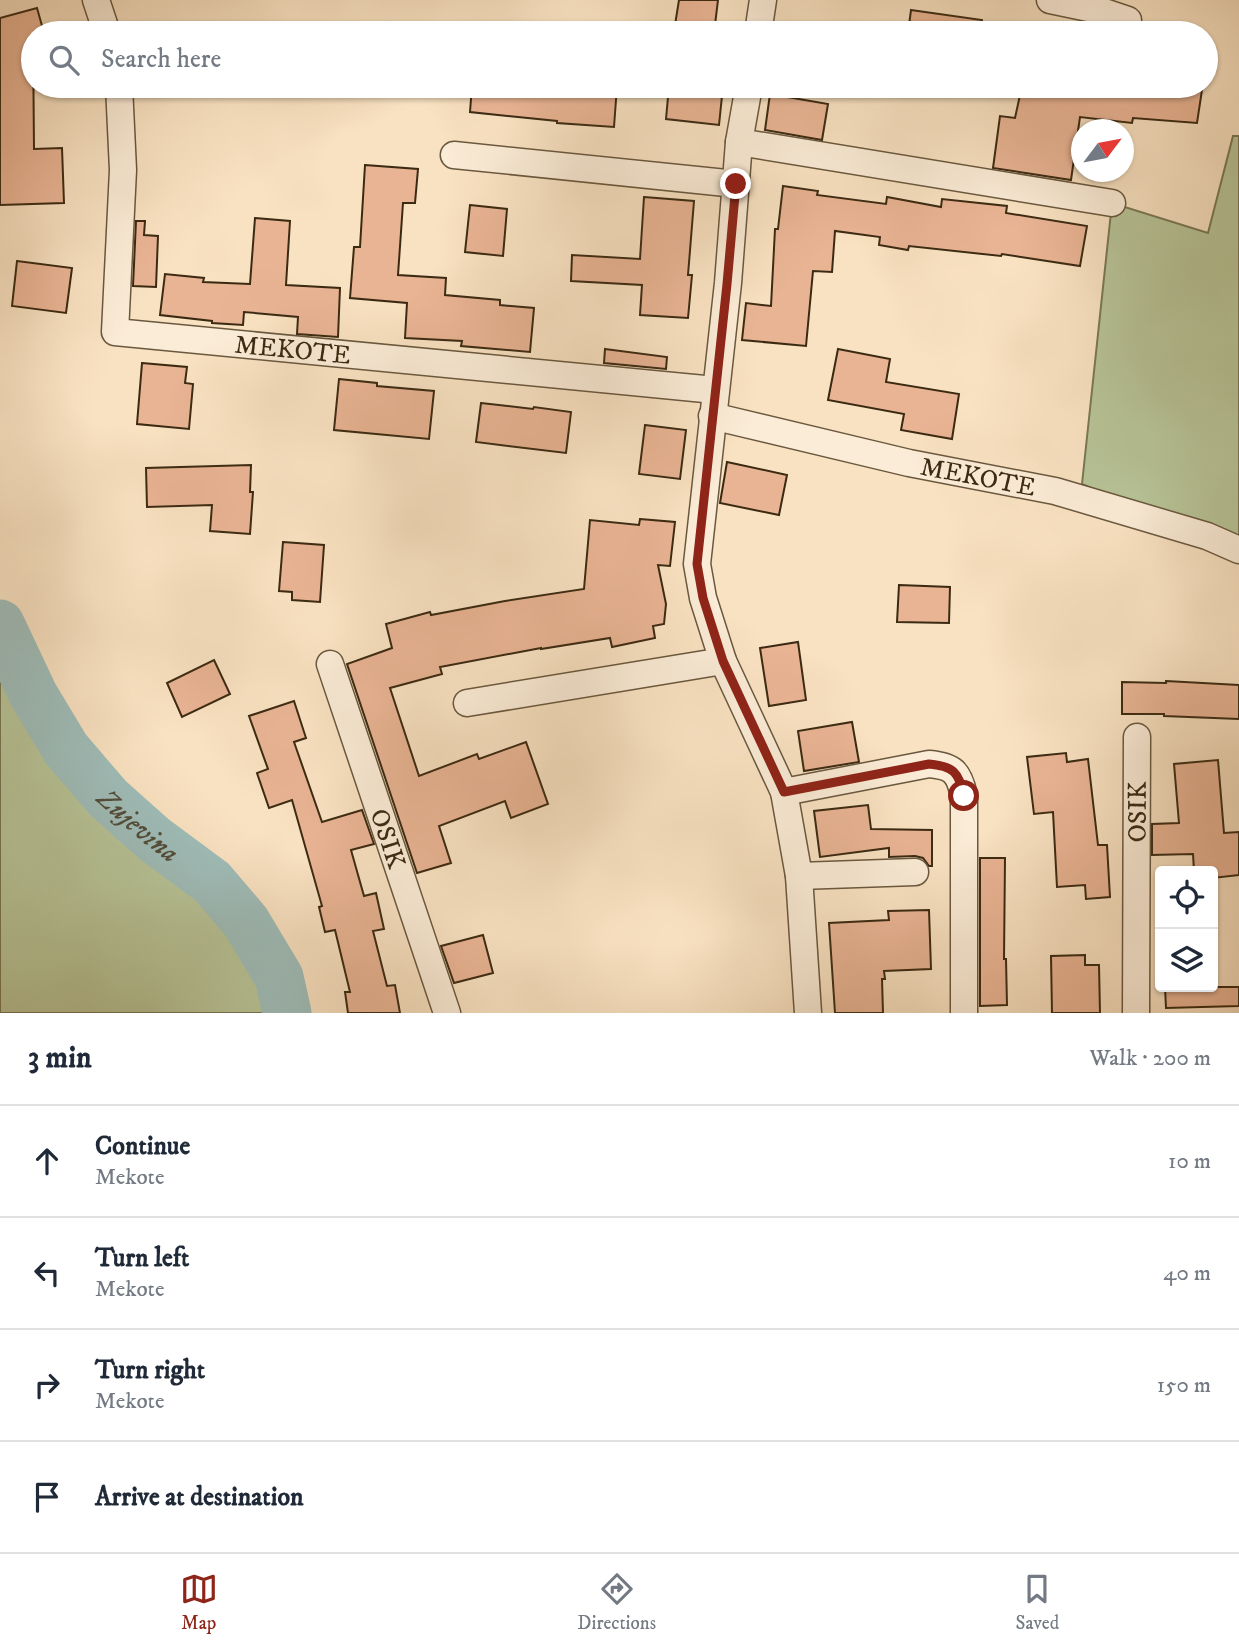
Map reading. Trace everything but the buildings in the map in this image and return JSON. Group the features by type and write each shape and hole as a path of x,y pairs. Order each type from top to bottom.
{"street":[{"path":"96,0 103,21"},
{"path":"760,21 763,0"},
{"path":"1050,0 1098,10 1128,21"},
{"name":"MEKOTE","path":"120,98 123,170 115,332 713,403 909,463 1055,491 1207,536 1239,550"},
{"path":"747,98 740,142 697,564 703,598 723,661 784,792 799,876 808,1013"},
{"path":"740,142 1112,203"},
{"path":"454,155 736,184"},
{"path":"467,703 723,661"},
{"name":"OSIK","path":"330,664 447,1013"},
{"name":"OSIK","path":"1136,1013 1137,737"},
{"path":"784,792 929,764 944,765 956,773 964,796 964,1013"},
{"path":"799,876 915,872"}],"green space":[{"path":"1233,136 1239,136 1239,550 1082,484 1112,203 1208,233"},
{"path":"23,655 80,759 134,816 195,855 237,893 275,947 294,993 297,1013 0,1013 0,684"}],"waterway":[{"name":"Zujevina","path":"0,624 33,694 66,749 108,798 154,839 212,882 246,922 279,977 287,1013"}],"route":[{"path":"736,184 697,564 703,598 723,661 784,792 929,764 944,765 956,773 964,796"}]}
